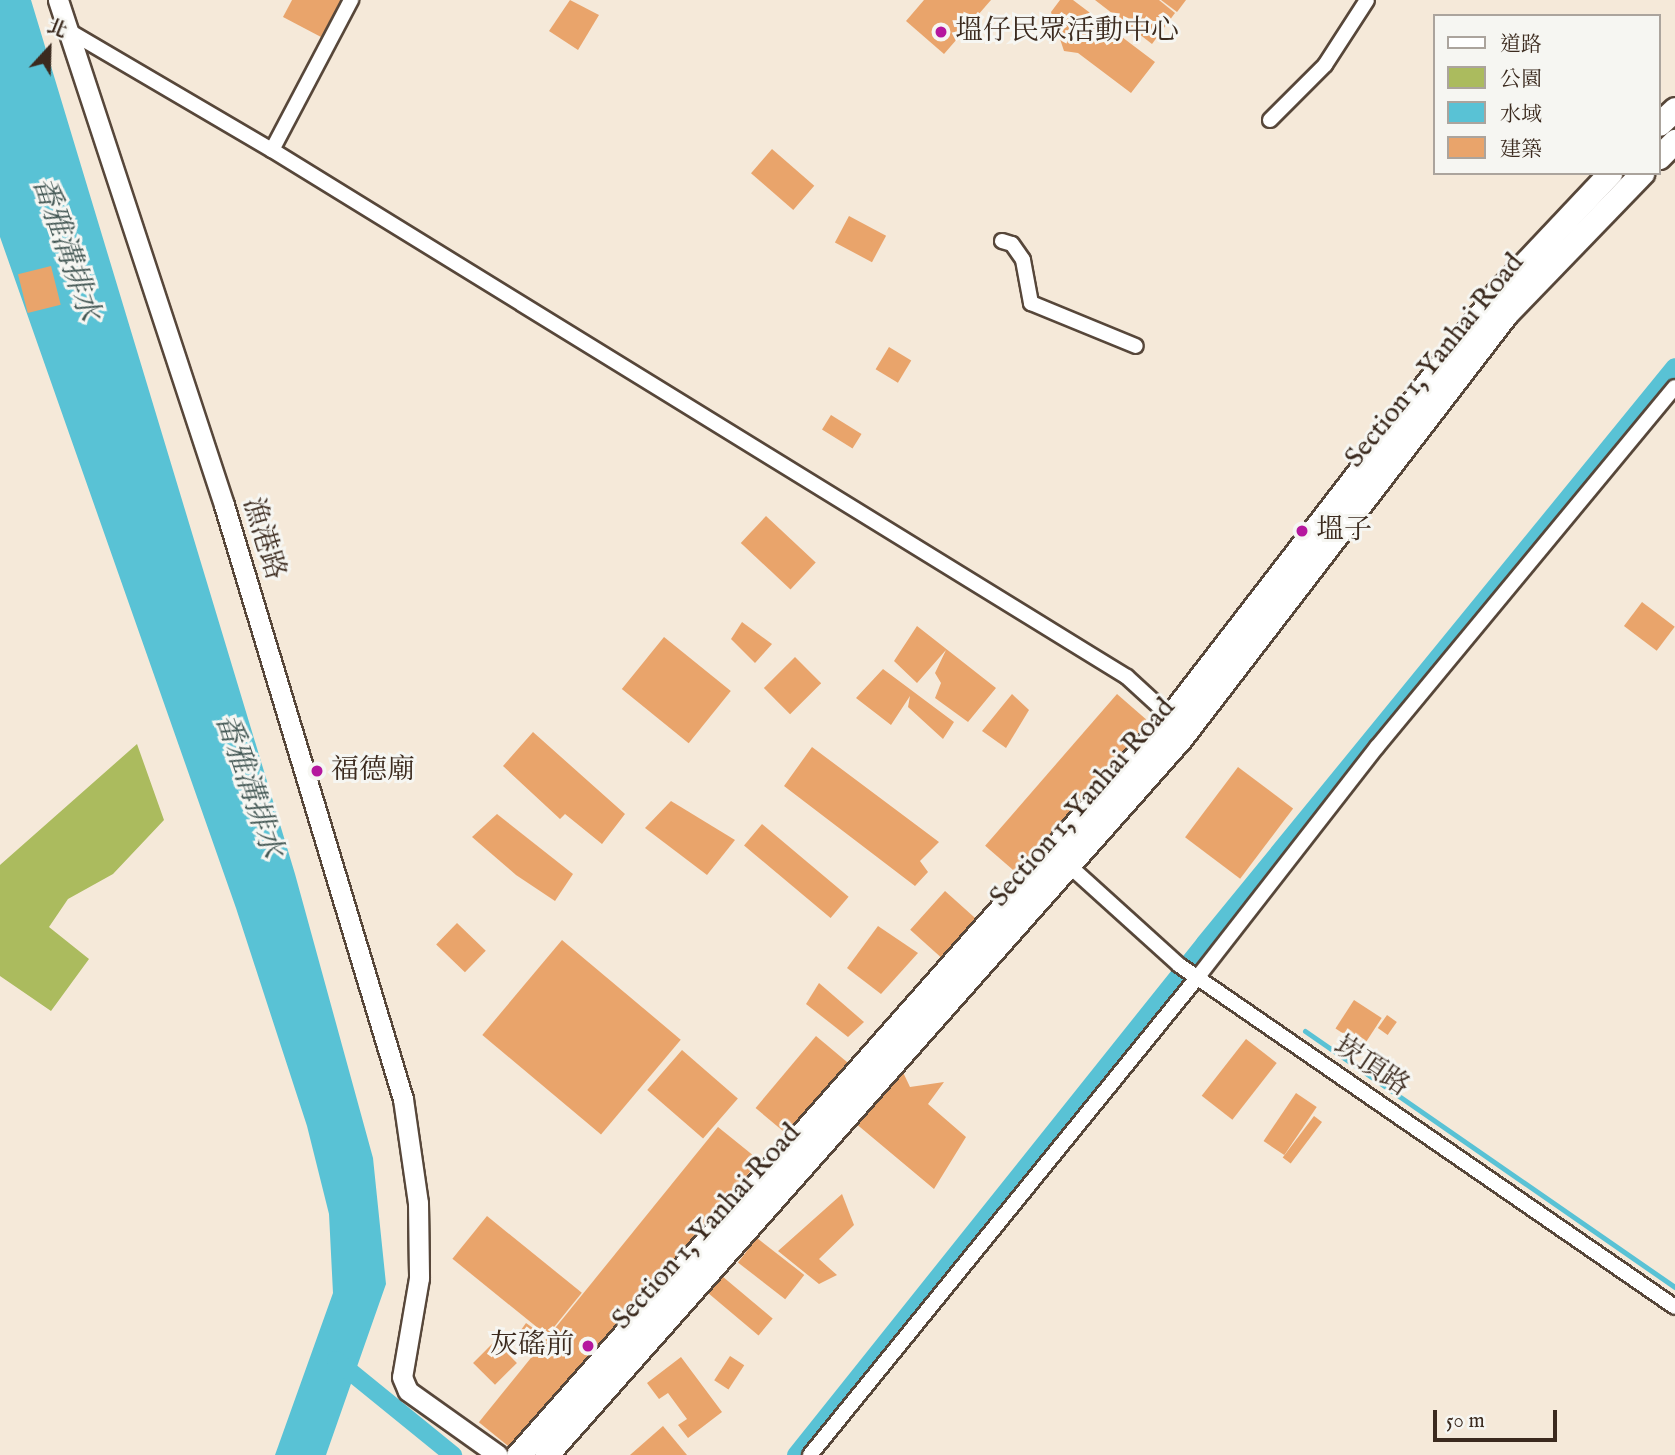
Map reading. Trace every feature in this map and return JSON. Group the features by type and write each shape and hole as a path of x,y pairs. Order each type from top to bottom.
{"main road":[{"path":"1661,122 1675,109"},
{"path":"1661,155 1675,141"},
{"name":"Section 1, Yanhai Road","path":"1179,723 1497,293 1608,175"},
{"name":"Section 1, Yanhai Road","path":"518,1455 746,1213 1061,858 1179,723 1506,314 1640,175"},
{"name":"Section 1, Yanhai Road","path":"546,1455 746,1213"}],"street":[{"name":"漁港路","path":"58,0 69,31 71,50 224,505 402,1099 418,1203 419,1278 402,1377 408,1391 498,1455"},
{"path":"272,150 351,0"},
{"path":"1270,120 1325,65 1367,0"},
{"path":"69,31 272,150 1127,677 1179,723"},
{"path":"1002,241 1012,244 1023,260 1031,303 1136,346"},
{"path":"810,1455 1198,978 1377,747 1675,387"},
{"name":"崁頂路","path":"1061,858 1198,978 1675,1307"}],"green space":[{"path":"137,744 164,820 113,874 68,899 49,927 89,959 51,1011 0,976 0,865"}],"water":[{"name":"番雅溝排水","path":"0,0 31,0 295,874 373,1158 386,1284 326,1455 275,1455 333,1293 329,1214 307,1126 236,908 0,237"}],"building":[{"path":"292,0 342,0 321,37 283,17"},
{"path":"570,0 599,15 578,50 549,31"},
{"name":"塭仔民眾活動中心","path":"924,0 991,0 944,54 906,21"},
{"path":"1060,0 1073,0 1155,62 1131,93 1078,53 1064,51 1051,12"},
{"path":"1095,0 1159,0 1175,13 1152,44"},
{"path":"1161,0 1186,0 1177,12"},
{"path":"772,149 814,186 793,210 751,173"},
{"path":"849,216 886,236 872,262 835,242"},
{"path":"51,266 61,305 28,313 18,274"},
{"path":"889,347 911,360 898,383 876,369"},
{"path":"831,415 862,434 853,448 822,429"},
{"path":"766,516 816,562 790,589 741,543"},
{"path":"1642,602 1675,627 1657,651 1624,626"},
{"path":"742,622 772,644 755,663 731,639"},
{"path":"917,626 996,688 968,722 935,698 941,683 935,673 946,650 917,683 894,661"},
{"path":"664,637 731,691 689,743 622,689"},
{"path":"795,657 821,683 790,714 764,688"},
{"path":"883,669 954,722 943,739 908,707 910,696 891,725 856,698"},
{"path":"1012,694 1029,710 1006,748 982,731"},
{"path":"1117,694 1154,726 1022,878 985,846"},
{"path":"533,732 625,814 602,844 565,814 560,819 503,766"},
{"path":"812,747 939,842 920,861 928,872 915,886 784,786"},
{"path":"1238,767 1293,809 1240,879 1185,837"},
{"path":"671,801 735,840 707,875 645,828"},
{"path":"497,814 573,874 555,901 516,875 472,837"},
{"path":"762,824 849,897 831,918 744,845"},
{"path":"945,891 978,921 944,960 910,930"},
{"path":"457,923 486,951 465,972 436,945"},
{"path":"878,926 918,953 881,994 847,968"},
{"path":"562,940 681,1040 601,1135 482,1035"},
{"path":"819,983 864,1022 848,1037 806,1004"},
{"path":"1354,1000 1382,1018 1363,1046 1335,1029"},
{"path":"1387,1015 1397,1022 1388,1035 1378,1028"},
{"path":"816,1036 848,1063 788,1135 756,1108"},
{"path":"1246,1039 1277,1063 1232,1120 1202,1096"},
{"path":"682,1050 738,1099 703,1139 647,1090"},
{"path":"901,1068 910,1087 944,1082 928,1104 966,1137 934,1189 848,1117"},
{"path":"1296,1093 1317,1107 1284,1155 1264,1141"},
{"path":"1314,1116 1322,1122 1291,1164 1283,1158"},
{"path":"718,1127 759,1160 521,1455 479,1422"},
{"path":"842,1194 854,1225 819,1259 837,1275 819,1284 778,1251"},
{"path":"487,1216 582,1293 547,1336 452,1259"},
{"path":"757,1238 804,1275 785,1299 738,1262"},
{"path":"716,1271 773,1319 759,1335 702,1288"},
{"path":"526,1323 539,1332 534,1340 521,1330"},
{"path":"495,1341 517,1363 495,1385 473,1363"},
{"path":"730,1356 744,1365 728,1390 714,1380"},
{"path":"681,1357 722,1412 688,1438 678,1425 687,1419 668,1393 659,1399 647,1383"},
{"path":"663,1426 687,1455 630,1455"}],"waterway":[{"path":"796,1455 1205,943 1675,367"},
{"path":"1305,1031 1675,1287"},
{"path":"336,1360 453,1455"}],"place":[{"name":"塭仔民眾活動中心","path":"941,32"},
{"name":"塭子","path":"1302,531"},
{"name":"福德廟","path":"317,771"},
{"name":"灰磘前","path":"588,1346"}]}
